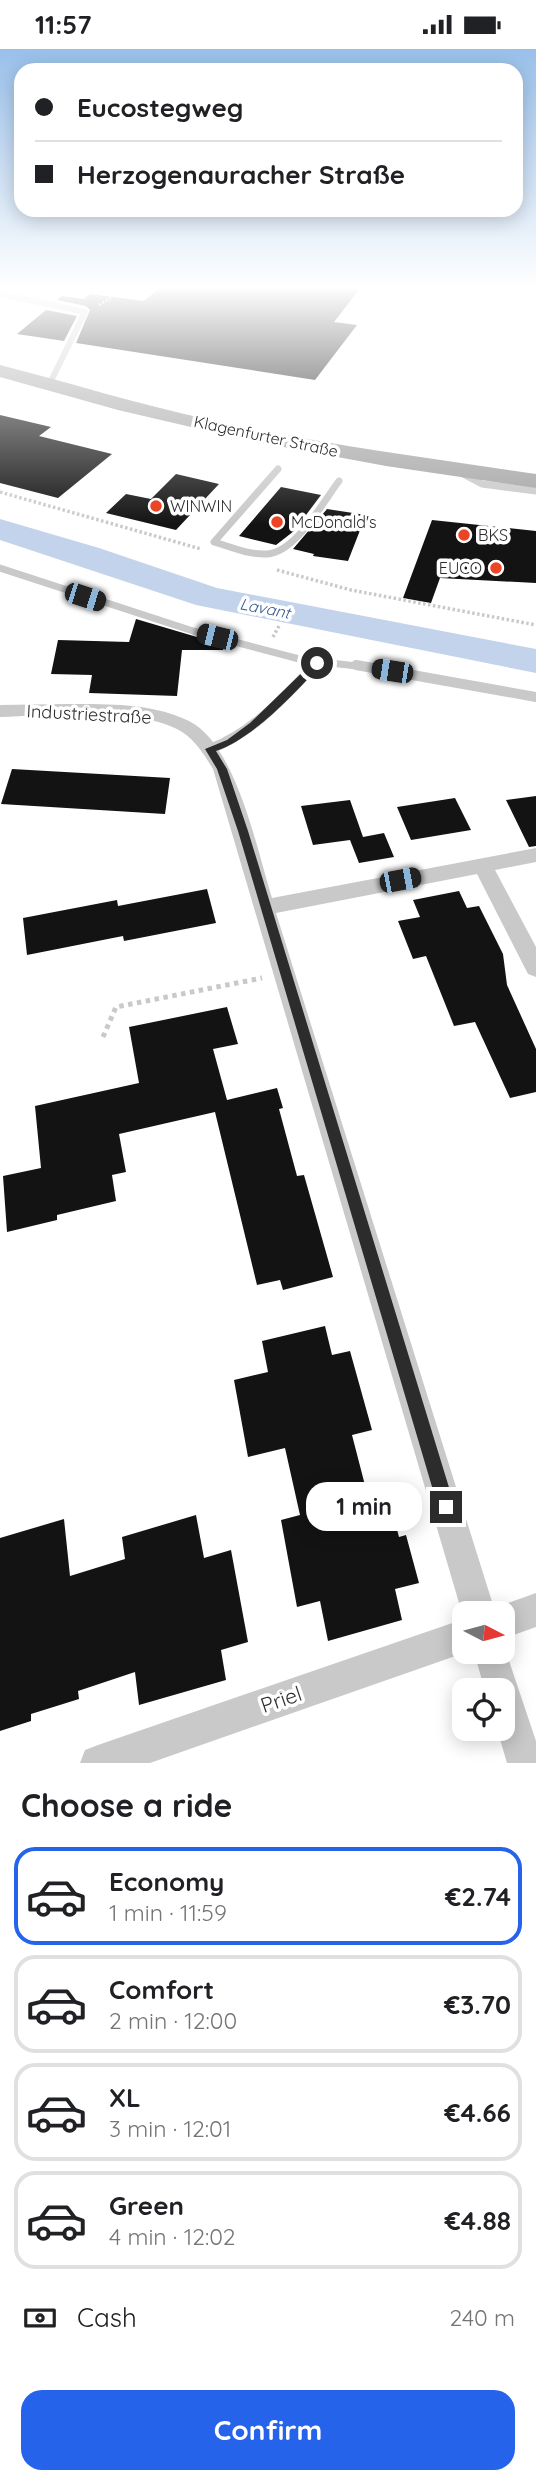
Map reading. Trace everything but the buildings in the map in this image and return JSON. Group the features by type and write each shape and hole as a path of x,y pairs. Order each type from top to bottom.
{"main road":[{"name":"Klagenfurter Straße","path":"0,371 259,437 536,481"}],"street":[{"name":"Industriestraße","path":"0,711 66,709 152,715 186,726 210,749 222,769 475,1601"},
{"path":"265,907 536,855"},
{"path":"482,864 536,968"},
{"path":"515,1617 536,1610"},
{"name":"Priel","path":"98,1763 452,1640"},
{"path":"495,1664 525,1763"}],"lane":[{"path":"49,385 58,366"},
{"path":"278,469 214,542 256,553 272,553 286,548 339,481"},
{"path":"454,469 482,484 536,491"},
{"path":"0,568 193,631 317,663 363,666 536,697"},
{"path":"210,749 230,743 253,725 317,663"}],"path":[{"path":"103,1037 117,1007 284,974"}],"waterway":[{"name":"Lavant","path":"0,529 87,555 209,597 536,661"}],"place":[{"name":"WINWIN","path":"156,506"},
{"name":"McDonald's","path":"277,522"},
{"name":"BKS","path":"464,535"},
{"name":"EUCO","path":"496,568"}],"route":[{"path":"317,663 253,725 230,743 210,749 222,769 243,831 446,1507"}]}
